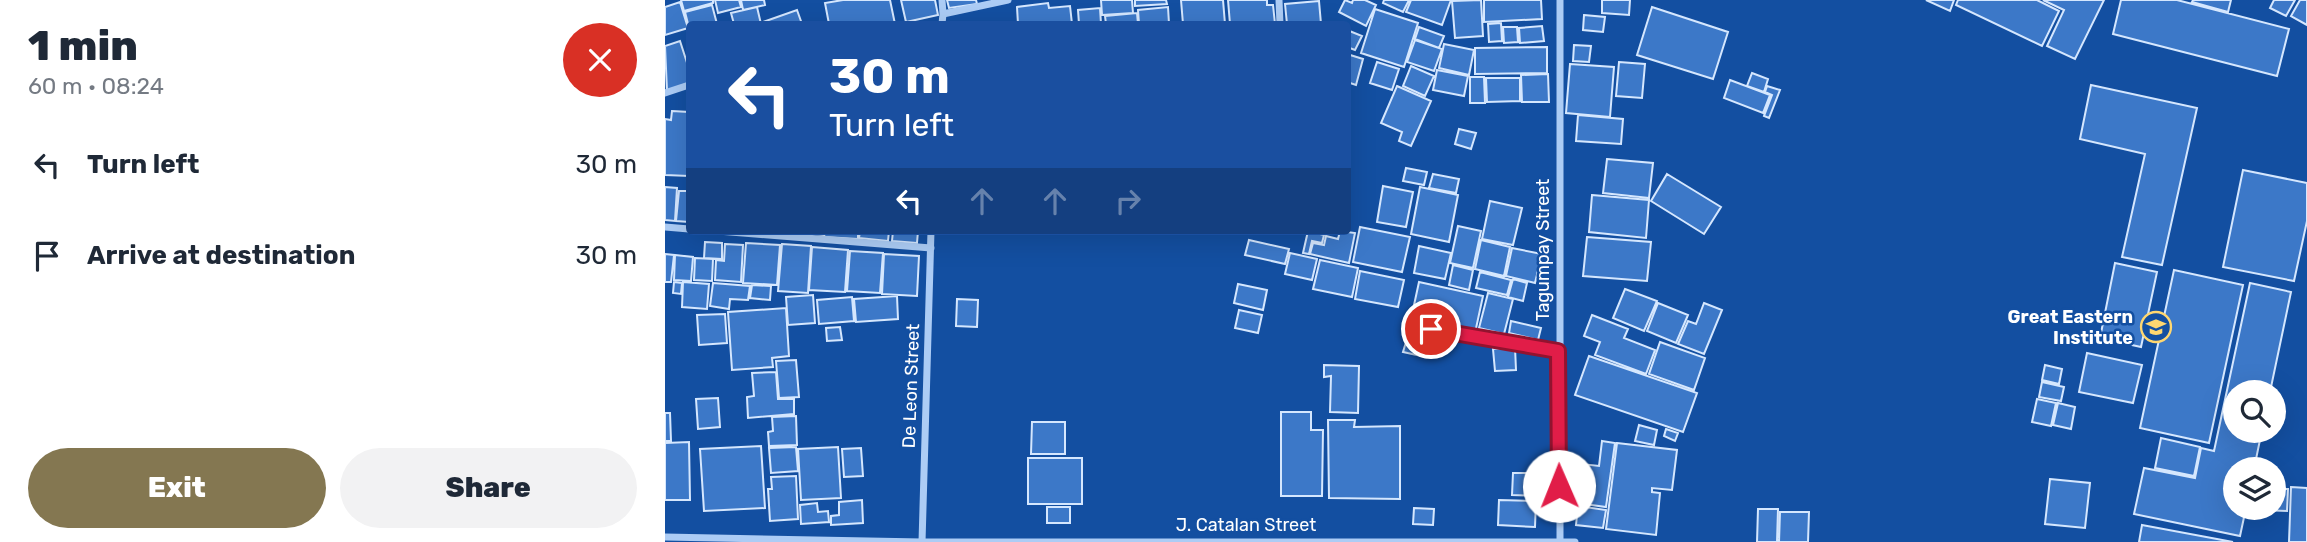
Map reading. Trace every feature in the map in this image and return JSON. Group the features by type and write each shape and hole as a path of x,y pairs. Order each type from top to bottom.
{"street":[{"path":"941,0 942,21"},
{"path":"943,14 1008,0"},
{"path":"1279,0 1280,21"},
{"name":"Tagumpay Street","path":"1560,0 1560,541"},
{"path":"665,93 686,86"},
{"path":"665,227 686,229"},
{"path":"768,235 931,248"},
{"name":"De Leon Street","path":"922,542 931,235"},
{"name":"J. Catalan Street","path":"665,537 922,542 1575,542"}],"lane":[{"path":"1431,329 1558,351"}],"building":[{"path":"681,0 713,0 713,3 684,11"},
{"path":"715,0 739,0 741,7 718,13"},
{"path":"741,0 764,0 765,5 743,10"},
{"path":"843,0 890,0 894,21 828,21 825,3"},
{"path":"901,0 935,0 938,15 906,21"},
{"path":"947,0 976,0 977,4 949,8"},
{"path":"1101,0 1132,0 1133,13 1102,15"},
{"path":"1135,0 1166,0 1167,4 1135,6"},
{"path":"1181,0 1223,0 1225,21 1183,21"},
{"path":"1228,0 1267,0 1267,5 1273,5 1275,21 1230,21"},
{"path":"1345,0 1352,3 1353,0 1365,0 1376,5 1366,26 1339,12"},
{"path":"1384,0 1409,0 1403,12 1383,3"},
{"path":"1411,0 1451,0 1442,25 1406,12"},
{"path":"1481,0 1483,36 1455,38 1452,1"},
{"path":"1484,0 1541,0 1542,19 1484,22"},
{"path":"1602,0 1630,0 1629,15 1602,13"},
{"path":"1926,0 1954,0 1950,11"},
{"path":"1958,0 2037,0 2059,11 2042,46 1956,5"},
{"path":"2043,0 2104,0 2075,59 2047,46 2064,10"},
{"path":"2121,0 2177,0 2289,29 2277,76 2113,34"},
{"path":"2231,0 2228,12 2192,2"},
{"path":"2274,0 2295,0 2286,16 2270,8"},
{"path":"2300,0 2307,0 2307,25 2291,16"},
{"path":"1319,1 1321,21 1287,21 1285,4"},
{"path":"680,2 686,29 665,35 665,7"},
{"path":"1048,3 1049,8 1070,6 1072,21 1018,21 1017,7"},
{"path":"712,5 716,21 687,21 685,12"},
{"path":"757,7 760,21 733,21 731,13"},
{"path":"1168,7 1169,21 1139,21 1138,10"},
{"path":"1652,7 1728,32 1713,79 1637,55"},
{"path":"1100,8 1101,21 1079,21 1078,10"},
{"path":"1375,9 1418,23 1404,67 1361,53"},
{"path":"797,10 801,21 766,21"},
{"path":"1137,13 1138,21 1106,21 1105,16"},
{"path":"1584,15 1605,17 1603,32 1583,30"},
{"path":"1501,23 1502,41 1489,42 1488,24"},
{"path":"1542,26 1544,41 1520,43 1519,28"},
{"path":"1419,27 1444,36 1439,48 1415,39"},
{"path":"1503,27 1517,27 1518,42 1504,43"},
{"path":"1351,32 1362,36 1355,50 1351,48"},
{"path":"1415,40 1442,49 1434,71 1407,62"},
{"path":"680,41 686,60 686,84 667,91 665,46"},
{"path":"1444,44 1474,50 1469,75 1439,68"},
{"path":"1574,45 1591,46 1589,62 1573,61"},
{"path":"1547,47 1547,73 1475,74 1475,48"},
{"path":"1351,55 1363,59 1356,85 1351,83"},
{"path":"1377,62 1399,69 1392,90 1370,83"},
{"path":"1619,62 1645,64 1642,98 1616,96"},
{"path":"1570,64 1614,67 1610,117 1566,113"},
{"path":"1411,66 1434,76 1425,96 1403,86"},
{"path":"1437,70 1468,76 1464,96 1433,90"},
{"path":"1752,73 1768,79 1764,92 1747,86"},
{"path":"1548,74 1549,102 1522,102 1521,75"},
{"path":"1470,77 1484,77 1485,103 1470,103"},
{"path":"1486,78 1520,78 1520,101 1487,102"},
{"path":"1730,80 1770,95 1763,113 1724,98"},
{"path":"2091,85 2197,108 2162,265 2122,257 2145,154 2080,139"},
{"path":"1397,86 1431,101 1411,146 1399,141 1402,132 1381,123"},
{"path":"1767,86 1780,90 1769,118 1764,116 1772,95 1765,92"},
{"path":"672,111 686,112 686,176 665,175 665,119 671,120"},
{"path":"1578,115 1623,119 1621,144 1576,141"},
{"path":"1459,129 1476,133 1471,149 1455,144"},
{"path":"1607,159 1653,163 1649,198 1603,193"},
{"path":"1406,168 1427,172 1424,185 1403,181"},
{"path":"2243,170 2307,183 2307,221 2294,281 2223,267"},
{"path":"1433,174 1459,179 1456,193 1429,188"},
{"path":"1667,174 1721,207 1704,234 1651,201"},
{"path":"1383,186 1413,192 1406,227 1377,222"},
{"path":"665,187 677,188 675,221 665,220"},
{"path":"1420,187 1458,195 1449,242 1411,234"},
{"path":"679,191 686,191 686,222 676,221"},
{"path":"1592,195 1649,200 1646,238 1589,232"},
{"path":"1490,201 1522,208 1513,245 1482,239"},
{"path":"1458,226 1481,231 1473,268 1450,263"},
{"path":"1360,227 1410,237 1402,272 1353,262"},
{"path":"1355,233 1349,263 1310,254 1313,243 1324,245 1326,236 1338,239 1339,235"},
{"path":"858,235 858,239 824,237"},
{"path":"859,235 889,235 888,241 859,238"},
{"path":"893,235 918,235 917,243 892,241"},
{"path":"1307,235 1324,235 1322,243 1312,241 1309,254 1303,253"},
{"path":"1587,237 1651,242 1647,281 1583,276"},
{"path":"1249,240 1289,249 1285,264 1245,255"},
{"path":"1481,240 1510,247 1504,276 1475,269"},
{"path":"705,242 722,243 722,259 704,258"},
{"path":"746,243 780,245 777,285 743,283"},
{"path":"725,244 743,245 741,282 715,280 716,260 724,261"},
{"path":"782,244 811,246 808,293 778,291"},
{"path":"1419,246 1451,253 1445,279 1414,273"},
{"path":"812,247 848,250 845,292 809,290"},
{"path":"1512,248 1542,254 1535,283 1506,276"},
{"path":"850,251 883,253 880,293 847,291"},
{"path":"1290,253 1317,259 1312,280 1285,274"},
{"path":"665,254 674,255 671,282 665,282"},
{"path":"884,254 919,256 917,296 882,294"},
{"path":"675,255 693,257 691,281 674,280"},
{"path":"695,258 713,259 712,281 694,280"},
{"path":"1320,260 1358,268 1352,297 1313,289"},
{"path":"2115,263 2157,272 2141,347 2100,338"},
{"path":"1453,265 1473,270 1469,290 1449,285"},
{"path":"2174,270 2243,285 2209,443 2140,428"},
{"path":"1360,271 1404,280 1398,307 1355,299"},
{"path":"1480,272 1511,280 1507,295 1476,288"},
{"path":"1513,279 1527,283 1523,301 1508,297"},
{"path":"674,282 682,283 681,294 673,293"},
{"path":"683,282 709,284 707,309 682,307"},
{"path":"1419,282 1483,296 1475,333 1411,319"},
{"path":"713,283 750,286 748,300 730,299 729,309 710,306"},
{"path":"2250,283 2291,292 2273,380 2229,380"},
{"path":"1238,284 1267,290 1263,310 1234,303"},
{"path":"752,285 771,286 770,300 750,298"},
{"path":"1625,289 1657,301 1644,331 1613,318"},
{"path":"1488,293 1513,299 1504,334 1479,328"},
{"path":"813,295 815,323 788,325 786,297"},
{"path":"897,296 898,319 856,322 854,299"},
{"path":"852,297 854,321 819,324 817,300"},
{"path":"957,299 978,300 977,327 956,326"},
{"path":"1658,303 1688,315 1676,343 1647,331"},
{"path":"1704,303 1722,310 1704,354 1678,344 1688,321 1696,324"},
{"path":"786,308 789,356 772,358 773,367 732,370 728,312"},
{"path":"1239,310 1262,315 1258,333 1235,328"},
{"path":"725,314 727,343 699,345 697,315"},
{"path":"1592,315 1628,329 1624,338 1655,350 1646,374 1595,355 1600,342 1584,336"},
{"path":"1511,321 1541,328 1538,340 1509,333"},
{"path":"1409,323 1430,327 1427,343 1405,338"},
{"path":"840,327 842,340 827,341 826,328"},
{"path":"1407,339 1429,345 1426,357 1403,352"},
{"path":"1660,342 1705,358 1694,390 1649,374"},
{"path":"1515,347 1516,370 1495,371 1493,349"},
{"path":"2087,353 2142,365 2133,403 2079,392"},
{"path":"1589,356 1697,393 1683,432 1575,395"},
{"path":"796,360 799,397 779,398 776,361"},
{"path":"1324,365 1359,366 1358,413 1330,412 1331,376 1324,377"},
{"path":"2045,365 2062,369 2059,384 2042,380"},
{"path":"776,372 778,399 794,399 794,414 748,418 747,397 754,396 752,373"},
{"path":"2042,382 2064,387 2061,401 2039,397"},
{"path":"718,398 720,427 698,429 696,399"},
{"path":"2037,399 2056,403 2051,426 2032,422"},
{"path":"2058,403 2075,407 2071,429 2053,425"},
{"path":"2223,409 2223,443 2259,443 2256,457 2223,457 2223,520 2243,520 2240,536 2134,514 2144,468 2195,478 2201,448 2214,451"},
{"path":"1281,412 1311,412 1311,430 1323,430 1322,496 1281,496"},
{"path":"665,413 670,413 671,441 665,441"},
{"path":"796,416 797,445 769,446 768,432 773,431 772,417"},
{"path":"1328,420 1355,420 1354,427 1400,426 1400,499 1329,498"},
{"path":"1032,422 1065,422 1065,454 1031,454"},
{"path":"1639,425 1657,430 1654,445 1635,441"},
{"path":"1666,429 1678,433 1675,441 1664,436"},
{"path":"2161,438 2200,447 2194,476 2155,468"},
{"path":"1602,441 1615,443 1606,507 1577,503 1582,464 1599,466"},
{"path":"689,442 690,500 665,500 665,443"},
{"path":"1617,443 1677,450 1672,490 1652,488 1652,492 1660,493 1656,535 1606,529"},
{"path":"761,446 765,508 704,511 700,449"},
{"path":"796,447 798,471 771,473 769,448"},
{"path":"838,447 841,498 801,500 798,449"},
{"path":"861,448 863,476 844,477 842,449"},
{"path":"1028,458 1082,458 1082,504 1028,504"},
{"path":"1513,473 1536,473 1535,496 1512,495"},
{"path":"796,476 798,519 770,521 768,489 772,489 771,477"},
{"path":"2050,479 2090,483 2085,528 2045,524"},
{"path":"2291,487 2307,488 2307,542 2289,542"},
{"path":"2286,489 2288,489 2287,511"},
{"path":"862,500 863,523 831,525 831,516 839,515 839,502"},
{"path":"1499,500 1536,501 1535,527 1498,525"},
{"path":"817,503 818,512 828,511 829,522 801,524 800,505"},
{"path":"1578,506 1606,510 1603,528 1576,525"},
{"path":"1047,507 1070,507 1070,523 1047,523"},
{"path":"1414,508 1434,509 1433,525 1413,524"},
{"path":"1758,509 1778,509 1777,542 1757,542"},
{"path":"1780,512 1809,512 1808,542 1779,542"},
{"path":"2142,525 2233,542 2139,542"}],"place":[{"name":"Great Eastern Institute","path":"2156,327"}],"route":[{"path":"1431,329 1558,351 1559,486"}]}
